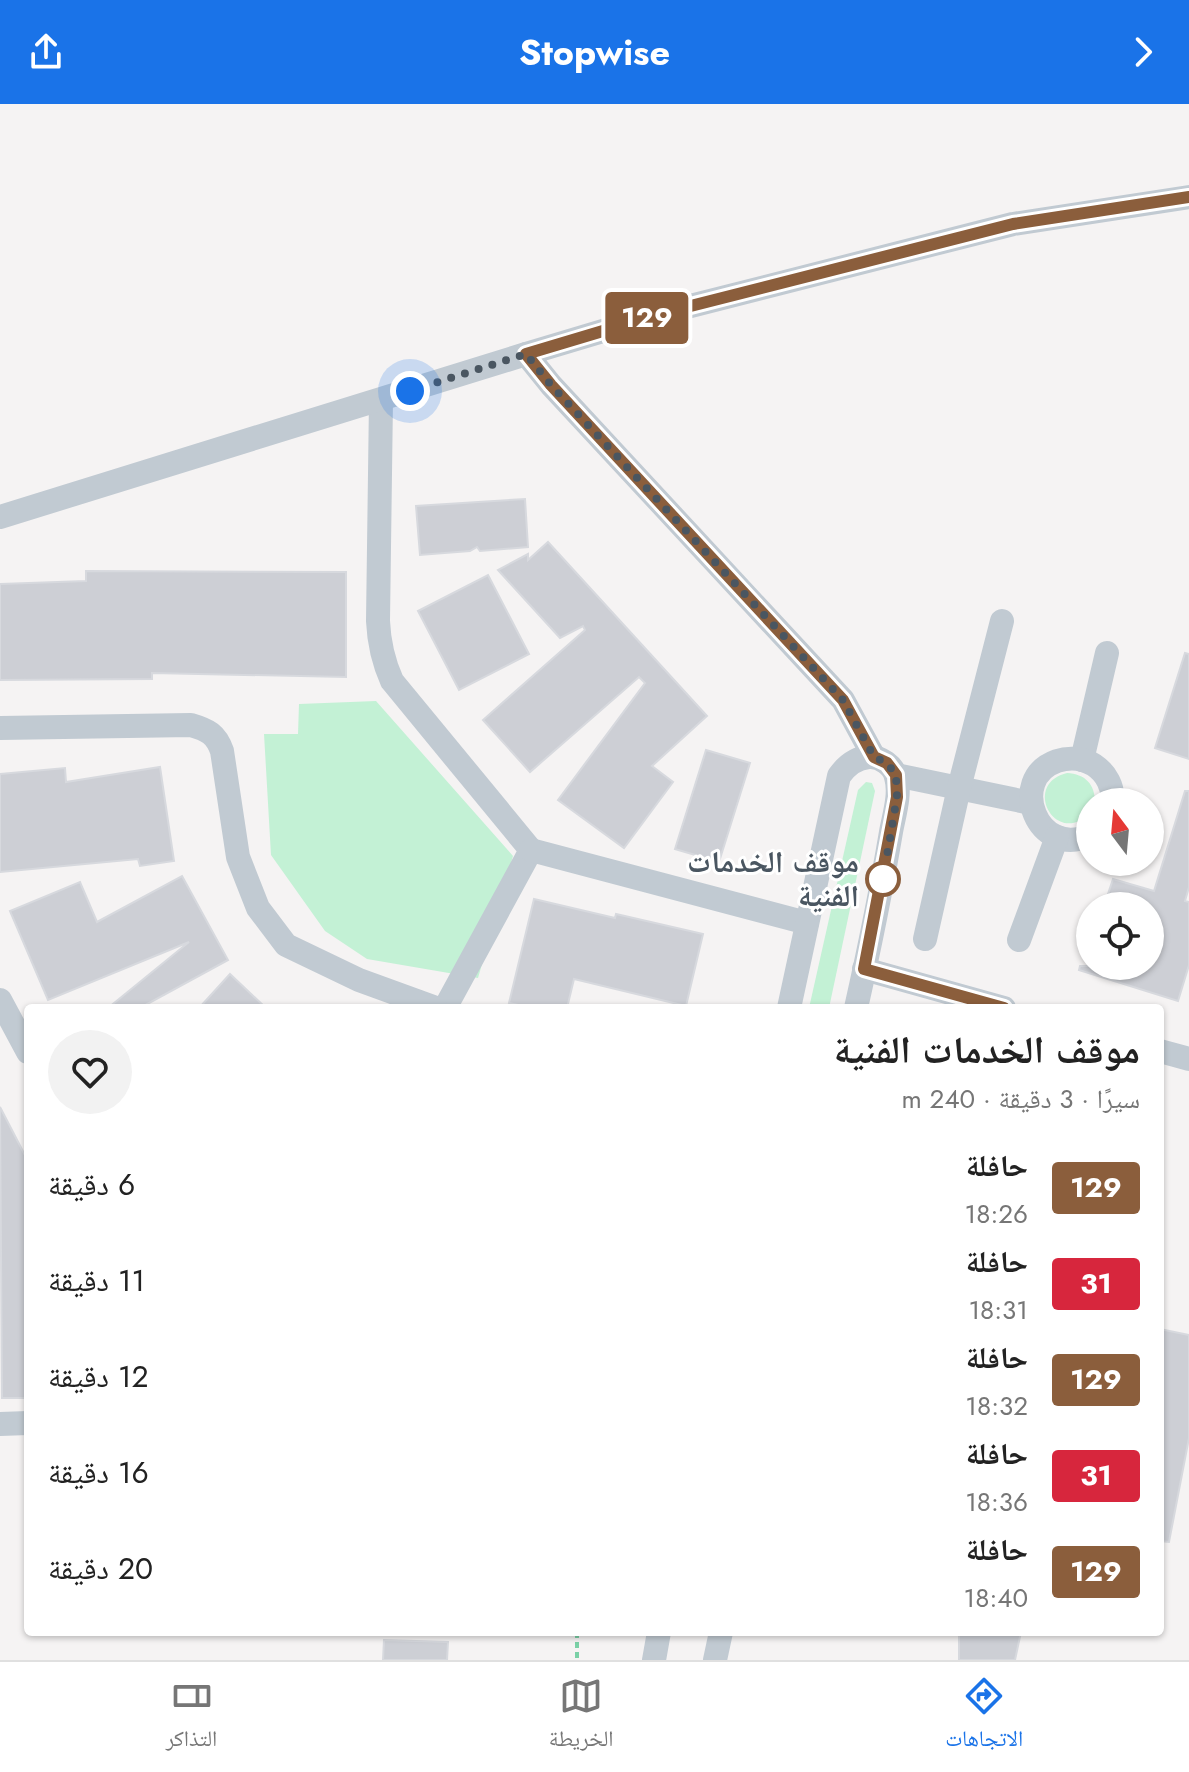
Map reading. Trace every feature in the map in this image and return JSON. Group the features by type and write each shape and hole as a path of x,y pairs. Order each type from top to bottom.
{"street":[{"path":"0,517 663,313 1013,224 1189,197"},
{"path":"526,354 551,385 843,700 874,757"},
{"path":"381,400 378,621 379,644 392,681 531,850 807,923"},
{"path":"925,939 959,788 1002,621"},
{"path":"1082,760 1107,653"},
{"path":"0,728 191,725 208,730 218,739 222,751 238,857 258,908 286,945 359,980 425,1004"},
{"path":"790,1004 839,776 847,765 863,757 874,757 887,763 896,775 897,797 857,1004"},
{"path":"1076,839 1057,837 1037,821 1031,803 1034,782 1053,763 1065,759 1082,760 1102,772 1111,788"},
{"path":"896,775 1031,803"},
{"path":"1019,940 1057,837"},
{"path":"447,1004 531,850"},
{"path":"864,969 990,1004"},
{"path":"0,1000 24,1045"},
{"path":"1164,1052 1189,1059"},
{"path":"0,1424 24,1423"},
{"path":"654,1660 658,1636"},
{"path":"715,1660 720,1636"}],"path":[{"path":"577,1636 577,1660"}],"green space":[{"path":"376,701 513,856 478,978 367,959 325,931 271,855 264,734 298,734 299,704"},
{"path":"1067,773 1079,775 1092,788 1076,788 1076,822 1066,823 1056,819 1048,810 1046,789 1053,779"},
{"path":"866,782 872,783 875,791 830,1004 810,1004 858,790"}],"building":[{"path":"525,499 528,547 480,551 477,547 470,551 420,555 416,506"},
{"path":"548,542 707,716 652,766 673,782 624,848 558,800 645,683 639,677 530,772 483,720 585,630 583,626 560,638 498,570 528,554 528,560"},
{"path":"86,571 346,572 346,677 152,673 152,679 0,680 0,584 86,581"},
{"path":"488,575 529,654 459,690 418,611"},
{"path":"1185,653 1189,654 1189,759 1155,748"},
{"path":"706,750 750,763 719,862 675,849"},
{"path":"160,767 174,861 140,866 138,859 0,872 0,774 65,768 66,782"},
{"path":"1185,791 1189,791 1189,887 1185,901 1189,902 1189,965 1178,1001 1111,980 1164,980 1164,892 1109,892 1113,879 1154,891 1159,876 1164,876 1164,859"},
{"path":"182,876 228,960 147,1004 113,1004 189,942 48,1000 10,911 80,882 97,922"},
{"path":"534,899 703,934 686,1004 574,979 568,1004 509,1003"},
{"path":"230,974 262,1004 203,1004"},
{"path":"0,1107 24,1153 24,1398 2,1398"},
{"path":"1164,1330 1189,1335 1189,1438 1169,1542 1164,1541"},
{"path":"959,1636 1020,1636 1015,1660 959,1660"},
{"path":"384,1640 448,1642 447,1660 383,1660"}],"bus line":[{"name":"129","path":"990,1004 864,969 897,797 896,775 887,763 874,757 843,700 551,385 526,354 663,313 1013,224 1189,197"}],"place":[{"name":"موقف الخدمات الفنية","path":"883,879"}],"route":[{"path":"410,391 526,354 551,385 843,700 874,757 887,763 896,775 897,797 883,879"}]}
